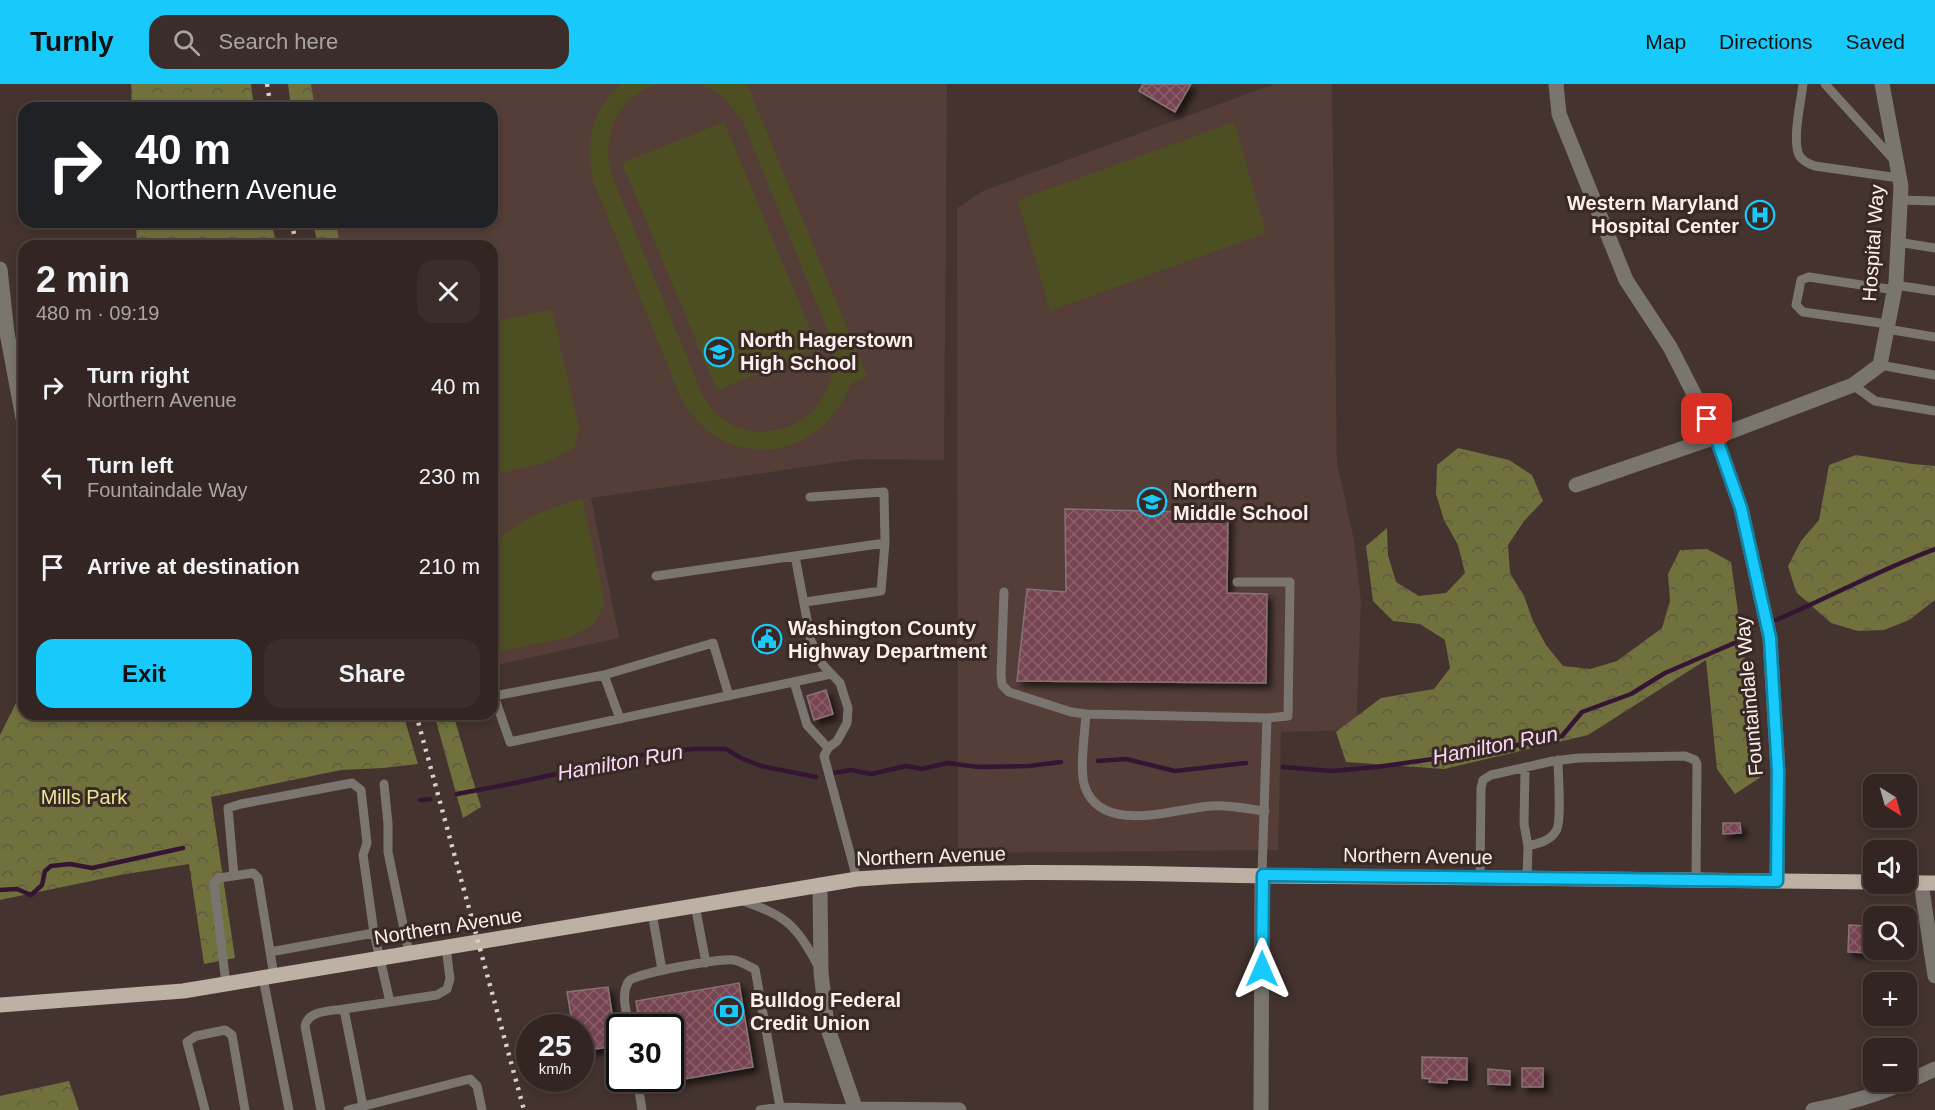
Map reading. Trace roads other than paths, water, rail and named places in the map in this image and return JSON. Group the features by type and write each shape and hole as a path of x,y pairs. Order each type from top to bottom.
{"main road":[{"name":"Northern Avenue","path":"0,1005 183,991 857,879 964,873 1863,882"}],"street":[{"name":"Fountaindale Way","path":"1557,84 1559,114 1626,280 1670,347 1716,437 1741,508 1770,638 1778,771 1777,881"},
{"name":"Hospital Way","path":"1880,365 1895,287 1900,200 1898,170 1882,84"},
{"path":"0,269 9,344 18,392"},
{"path":"1576,485 1716,437 1853,385 1880,365"},
{"path":"1261,1110 1263,875"},
{"path":"1921,883 1935,976"},
{"path":"820,885 821,972 827,1026 856,1109 959,1110"},
{"path":"1813,1110 1851,1103 1892,1089 1935,1069"}],"lane":[{"path":"1803,84 1797,139 1799,156 1815,166 1898,170"},
{"path":"1826,84 1898,170"},
{"path":"1900,200 1935,201"},
{"path":"1898,242 1935,248"},
{"path":"1935,291 1809,277 1801,280 1796,305 1803,312 1935,337"},
{"path":"1880,365 1935,375"},
{"path":"1853,385 1875,401 1935,411"},
{"path":"805,602 880,591 885,543 884,492 810,497"},
{"path":"656,576 885,543"},
{"path":"795,556 811,641 823,665 840,683 848,708 848,723 824,756 857,879"},
{"path":"1004,592 1000,674 1002,685 1010,692 1071,712 1086,714 1267,718 1288,716 1290,582 1237,582"},
{"path":"498,695 604,675 713,643 729,696"},
{"path":"498,708 510,742 831,674"},
{"path":"604,675 620,719"},
{"path":"794,682 807,725 828,748"},
{"path":"1086,714 1084,786 1090,798 1099,807 1113,814 1130,817 1212,806 1265,811"},
{"path":"1263,875 1267,718"},
{"path":"1480,878 1480,788 1483,780 1491,775 1558,760 1663,755 1685,756 1695,760 1698,764 1696,880"},
{"path":"1528,846 1550,838 1558,827 1558,760"},
{"path":"1525,768 1524,824 1528,846 1527,878"},
{"path":"234,876 228,808 352,783 361,790 367,843 363,855 374,933 390,1002"},
{"path":"384,784 388,852 410,953"},
{"path":"226,984 214,883 219,878 253,873 258,878 270,951 268,977 287,1110"},
{"path":"735,899 772,912 789,923 804,940 821,972"},
{"path":"695,905 706,963"},
{"path":"652,913 662,970"},
{"path":"270,951 374,933"},
{"path":"321,1110 305,1026 306,1019 311,1015 344,1009 437,996 447,989 450,979 446,947"},
{"path":"627,1014 625,995 628,982 642,974 734,960 755,969 780,1107"},
{"path":"344,1009 363,1106"},
{"path":"205,1110 187,1042 196,1036 225,1030 232,1035 245,1110"},
{"path":"348,1110 470,1079 477,1086 482,1110"},
{"path":"639,1092 642,1110"},
{"path":"760,1110 780,1107 856,1109"}],"waterway":[{"name":"Hamilton Run","path":"1776,620 1935,549"},
{"name":"Hamilton Run","path":"1283,767 1331,771 1377,767 1489,751 1562,736 1582,712 1631,694 1665,673 1739,641 1751,632"},
{"name":"Hamilton Run","path":"457,794 661,751 694,749 726,749 761,766 816,777"},
{"name":"Hamilton Run","path":"1098,761 1126,759 1175,771 1246,763"},
{"name":"Hamilton Run","path":"833,773 851,770 871,774 906,766 922,769 947,763 979,767 1029,766 1061,762"},
{"name":"Hamilton Run","path":"420,800 430,799"},
{"name":"Hamilton Run","path":"0,890 17,889 31,895 42,885 45,871 51,866 70,864 92,868 183,848"}],"railway":[{"path":"267,84 270,102"},
{"path":"293,228 295,240"},
{"path":"418,720 524,1110"}],"place":[{"name":"Western Maryland Hospital Center","path":"1760,215"},
{"name":"North Hagerstown High School","path":"719,352"},
{"name":"Northern Middle School","path":"1152,502"},
{"name":"Washington County Highway Department","path":"767,639"},
{"name":"Bulldog Federal Credit Union","path":"729,1011"}],"park label":[{"name":"Mills Park","path":"84,797"}]}
